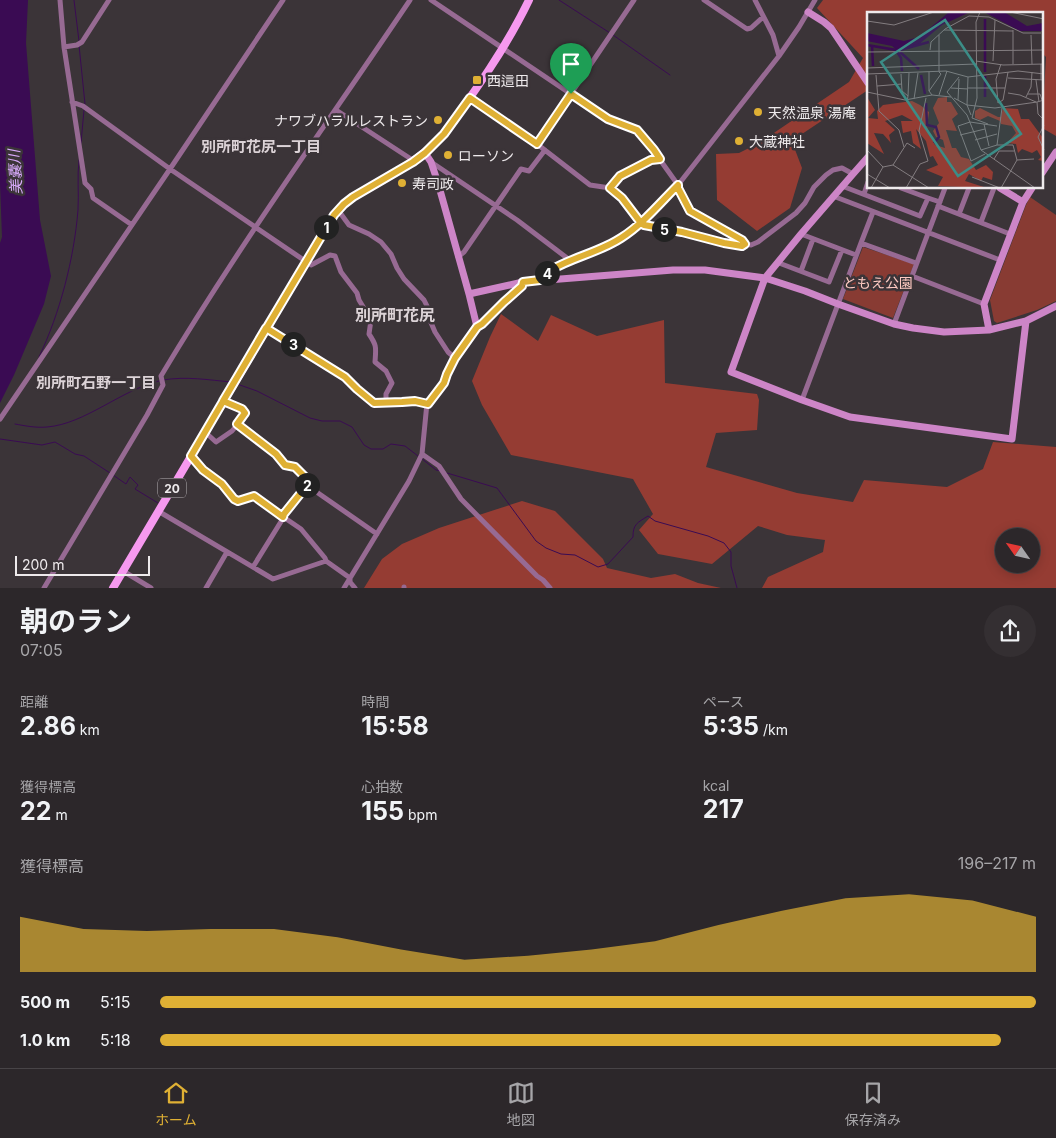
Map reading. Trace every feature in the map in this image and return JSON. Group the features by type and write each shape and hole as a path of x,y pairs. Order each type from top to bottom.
{"main road":[{"name":"20","path":"113,588 307,262 327,225 338,210 353,197 413,162 444,134 503,48 529,0"}],"street":[{"path":"60,0 64,47 85,183 91,189 93,198 132,225"},
{"path":"64,47 77,45 82,42 109,0"},
{"path":"1,417 283,0"},
{"path":"44,588 147,414 163,385 161,376 179,347 256,227 410,0"},
{"path":"431,0 608,119 637,130 654,150 678,185 690,211 742,240 745,244"},
{"path":"537,144 634,0"},
{"path":"704,0 747,29 751,28 764,16"},
{"path":"755,0 773,35 779,56"},
{"path":"540,280 549,270 606,246 621,238 641,223 678,185 779,56 800,27 815,0"},
{"path":"808,12 831,28 867,82"},
{"path":"470,98 537,144 590,186 610,188 622,198 644,225 682,232 724,243 742,246 758,242 796,213 805,203 814,187 826,175 833,170 842,168 853,174"},
{"path":"72,102 83,106 170,169 307,262 313,264 330,255 335,256 341,272 357,293 371,320 369,334 375,343 375,362 386,371 392,383 386,394 386,403"},
{"path":"336,110 413,162"},
{"path":"458,256 464,252 521,169 529,171 545,150"},
{"path":"1044,169 1056,152"},
{"path":"425,153 431,162 477,327"},
{"path":"610,188 620,176 651,160 660,159"},
{"path":"867,161 842,186 765,278 731,372 850,417 1012,440 1026,320"},
{"path":"431,162 518,220 571,260"},
{"path":"864,194 867,185"},
{"path":"842,186 920,216 928,198"},
{"path":"904,189 1010,234"},
{"path":"894,324 939,204 943,189"},
{"path":"959,214 970,189"},
{"path":"981,222 994,189"},
{"path":"1002,189 1023,202"},
{"path":"989,330 984,304 1023,202 1031,189"},
{"path":"834,196 1000,260"},
{"path":"338,210 349,224 370,234 381,242 391,254 404,279 424,300 434,332 448,352 455,358"},
{"path":"802,400 873,212"},
{"path":"801,234 856,255"},
{"path":"801,272 813,239"},
{"path":"861,243 916,263"},
{"path":"778,262 829,282 842,250"},
{"path":"469,294 540,280 688,270 725,272 765,278 806,291 894,324 944,332 989,330 1026,320 1056,306"},
{"path":"912,276 984,304"},
{"path":"344,588 409,481 422,454 428,404 444,383 455,358 477,327 522,286 523,282"},
{"path":"266,328 345,377 374,403 415,401 428,404"},
{"path":"205,432 216,442 232,431 245,413 242,409 223,401"},
{"path":"237,424 276,454 285,465 295,467 306,478 308,484 318,493 377,534"},
{"path":"422,454 439,466 461,500 550,588"},
{"path":"191,456 203,470 222,484 234,499 238,501 254,496 301,529 326,561 350,578 350,582 355,588"},
{"path":"253,567 284,514 308,484"},
{"path":"158,511 273,579 326,561"},
{"path":"206,588 227,552"},
{"path":"122,571 151,588"}],"green space":[{"path":"1030,197 1056,215 1056,301 1037,310 997,323 994,321 990,300"},
{"name":"ともえ公園","path":"863,247 914,264 893,318 843,299"}],"shaded area":[{"path":"823,0 1056,0 1056,136 1044,129 1046,57 1044,55 1044,12 867,12 867,91 799,136 794,147 802,168 790,208 757,231 717,200 716,154 739,153 759,143 849,82 863,58 817,8"},
{"path":"501,314 538,341 551,315 597,336 664,320 665,383 757,394 759,400 757,430 716,433 706,467 797,493 853,502 864,480 947,487 983,469 993,442 1056,447 1056,588 762,588 768,577 823,552 825,540 787,535 758,526 712,564 658,554 639,530 653,514 633,479 511,455 482,405 472,381"},
{"path":"522,501 555,511 603,559 607,568 651,578 675,574 698,583 721,588 364,588 382,559 402,544 439,528"}],"water":[{"name":"美嚢川","path":"0,0 28,0 26,43 40,220 51,276 44,304 0,403 0,243 2,237 0,183"}],"waterway":[{"path":"74,0 79,41"},
{"path":"559,0 610,33"},
{"path":"613,35 670,75"},
{"path":"79,45 85,104"},
{"path":"81,143 84,110"},
{"path":"39,357 60,304 73,247 78,210 79,160"},
{"path":"163,380 189,378 231,382"},
{"path":"15,424 39,427 61,425 89,414 145,385 159,381"},
{"path":"237,384 257,391 310,418 322,421 340,421 352,427 364,445 371,449 383,449 391,444 405,446 418,456"},
{"path":"0,439 42,445 55,442 75,454 84,456 110,473"},
{"path":"421,458 436,470 441,471"},
{"path":"447,473 497,488 536,541 546,548 561,554 575,555 598,567 608,564 633,537 636,524 648,516 655,521 708,536 724,543 731,552 731,566 737,588"},
{"path":"113,475 126,484 130,477 138,485 135,489 158,503"}],"place":[{"name":"西這田","path":"477,80"},
{"name":"天然温泉 湯庵","path":"758,112"},
{"name":"ナワブハラルレストラン","path":"438,120"},
{"name":"大蔵神社","path":"739,141"},
{"name":"ローソン","path":"448,155"},
{"name":"寿司政","path":"402,183"}],"district":[{"name":"別所町花尻一丁目","path":"261,146"},
{"name":"別所町花尻","path":"395,315"},
{"name":"別所町石野一丁目","path":"96,382"}],"route":[{"path":"571,94 537,144 470,98 444,134 425,153 353,197 338,210 327,225 307,262 266,328 223,401 242,409 245,413 237,424 276,454 285,465 295,467 306,478 308,484 283,517 254,496 238,501 234,499 222,484 203,470 191,456 266,328 345,377 374,403 415,401 428,404 439,391 455,358 477,327 522,286 523,282 540,280 549,270 621,238 641,223 678,185 690,211 742,240 745,244 742,246 724,243 641,223 622,198 610,188 620,176 651,160 660,159 637,130 608,119 571,94"}]}
